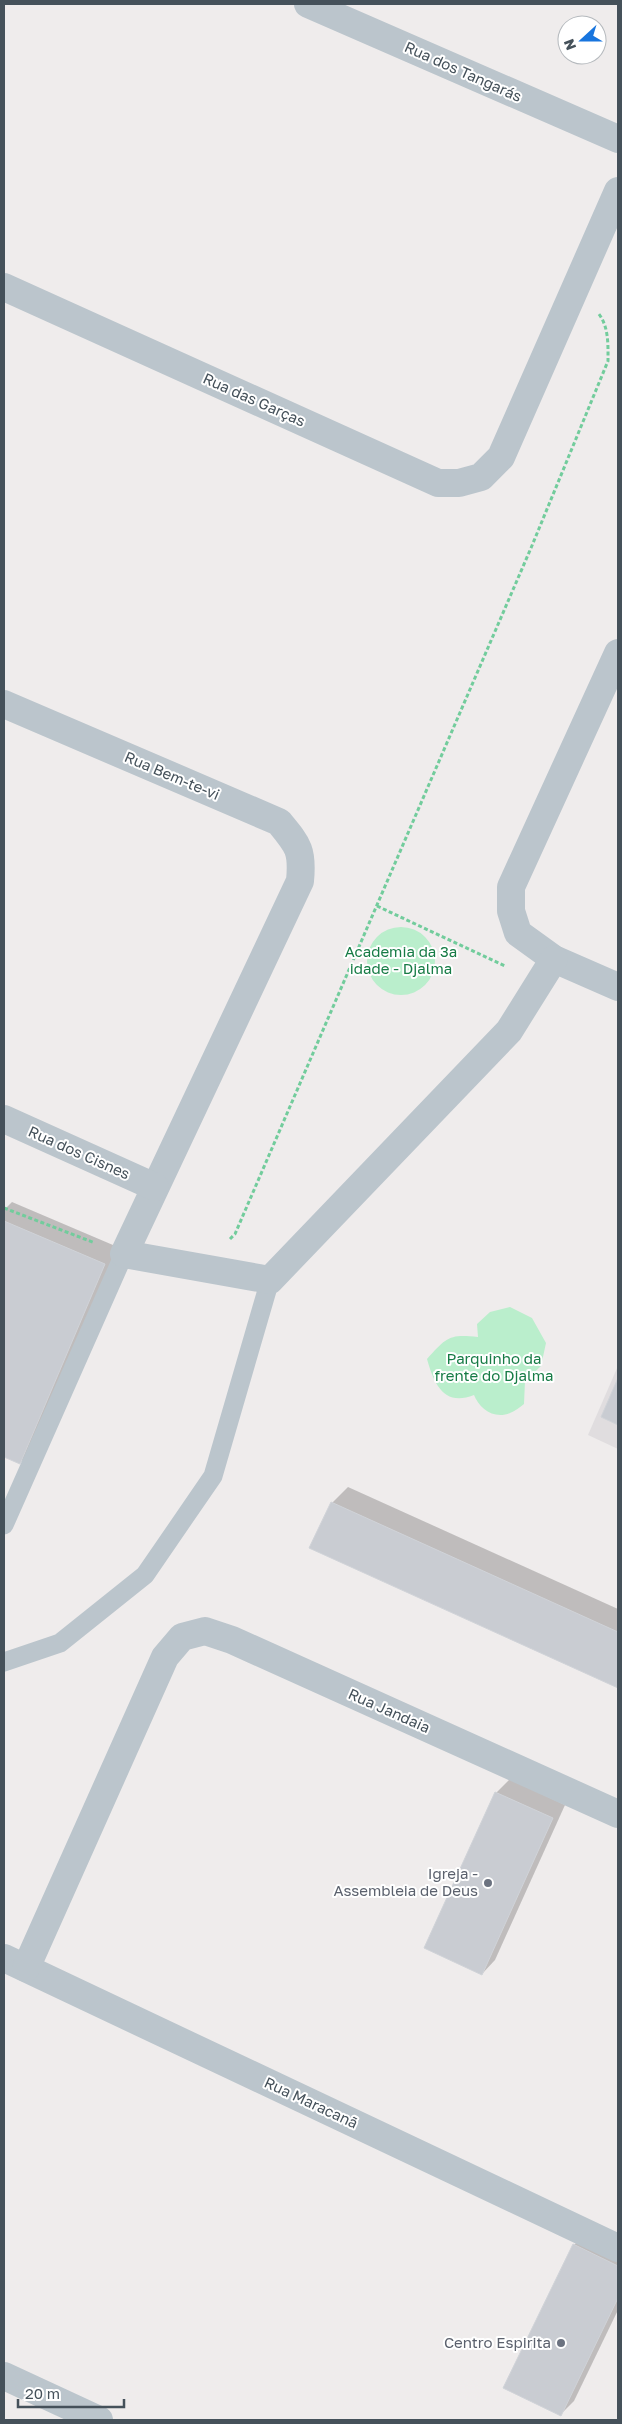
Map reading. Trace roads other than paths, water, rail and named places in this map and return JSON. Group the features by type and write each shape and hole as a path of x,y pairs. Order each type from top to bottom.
{"street":[{"name":"Rua dos Tangarás","path":"308,4 618,139"},
{"name":"Rua das Garças","path":"4,287 438,483 459,483 482,477 501,457 618,191"},
{"path":"618,653 511,887 511,911 518,933 554,959 618,987"},
{"name":"Rua Bem-te-vi","path":"4,704 278,822 294,840 302,858 300,881 155,1187"},
{"path":"155,1187 124,1254 270,1280 509,1031 554,959"},
{"name":"Rua dos Cisnes","path":"4,1119 155,1187"},
{"name":"Rua Jandaia","path":"15,1963 166,1657 182,1637 205,1631 232,1640 618,1814"},
{"name":"Rua Maracanã","path":"15,1963 618,2248"},
{"path":"4,2376 99,2420"}],"lane":[{"path":"4,1525 124,1254"},
{"path":"4,1662 60,1643 145,1575 212,1476 270,1280"}],"place":[{"name":"Igreja - Assembleia de Deus","path":"488,1883"},
{"name":"Centro Espirita","path":"561,2343"}],"park label":[{"name":"Academia da 3ª idade - Djalma","path":"401,960"},
{"name":"Parquinho da frente do Djalma","path":"494,1368"}]}
